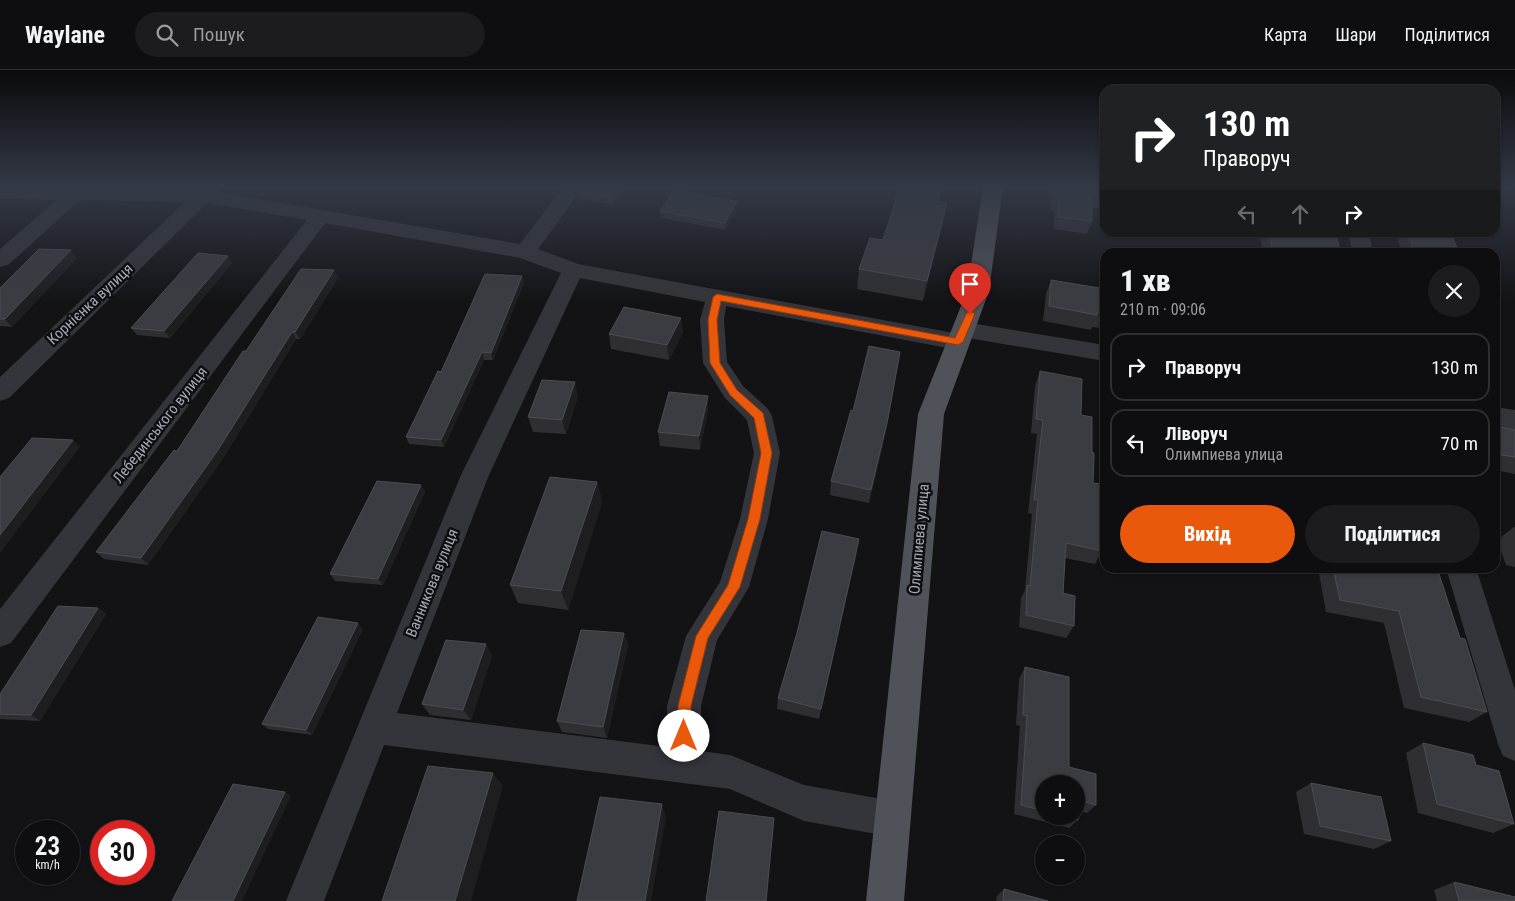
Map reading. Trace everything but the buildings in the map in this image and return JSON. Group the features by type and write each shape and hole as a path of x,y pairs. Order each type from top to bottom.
{"main road":[{"name":"Олимпиева улица","path":"885,901 931,414 978,291 987,225"}],"street":[{"path":"0,260 40,225"},
{"name":"Корнієнка вулиця","path":"0,392 173,225"},
{"name":"Лебединського вулиця","path":"0,633 313,225"},
{"path":"375,225 525,252 573,270 717,297 961,336 1100,352"},
{"path":"525,252 545,225"},
{"name":"Ванникова вулиця","path":"305,901 475,475 573,270"},
{"path":"684,767 684,706 702,636 734,587 754,519 767,453 759,416 734,392 715,363 712,320 717,297"},
{"path":"1500,417 1515,420"},
{"path":"1463,573 1515,744"},
{"path":"374,727 730,772 804,804 893,819"}],"route":[{"path":"684,736 684,706 702,636 734,587 754,519 767,453 759,416 734,392 715,363 712,320 717,297 958,342 970,314"}]}
